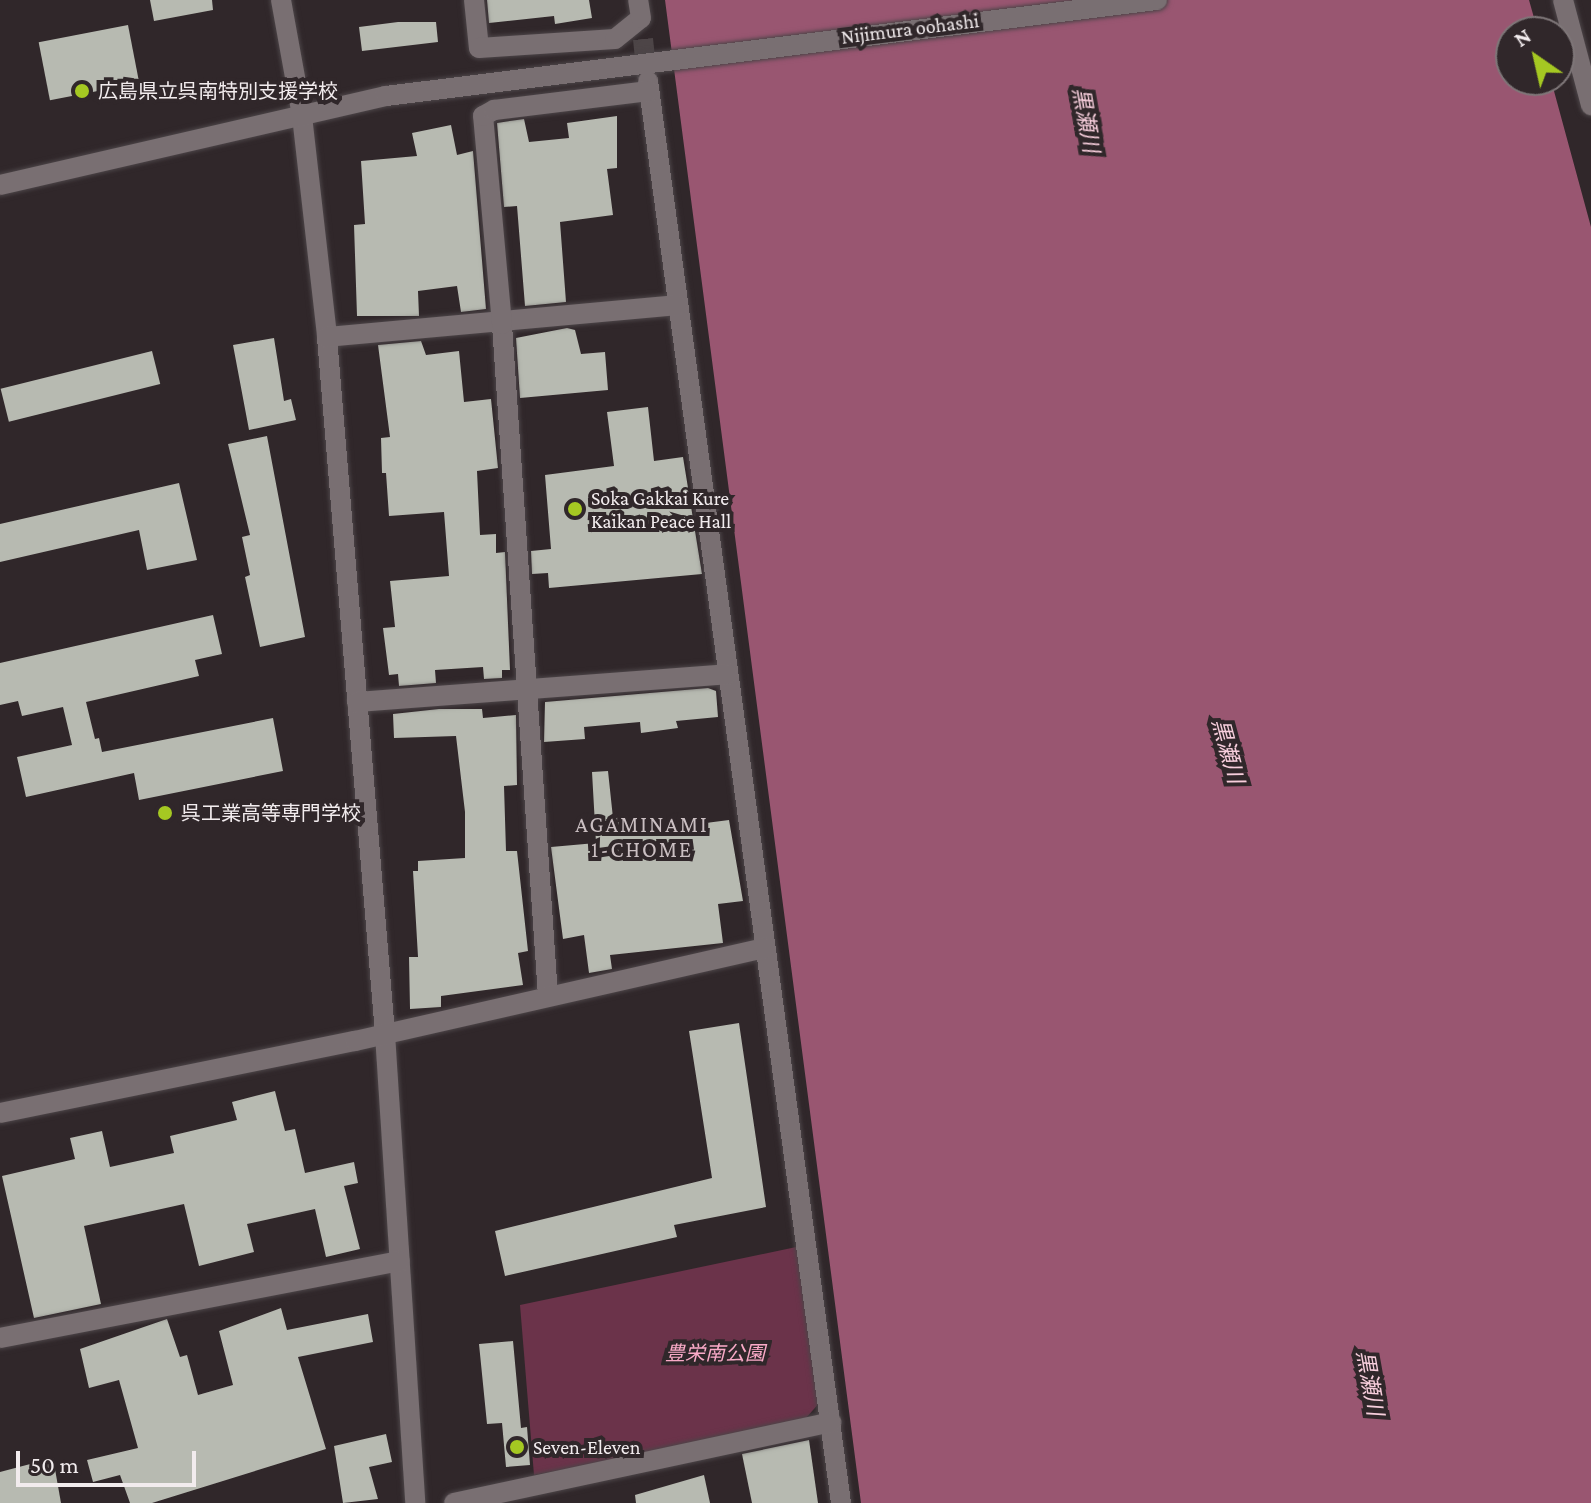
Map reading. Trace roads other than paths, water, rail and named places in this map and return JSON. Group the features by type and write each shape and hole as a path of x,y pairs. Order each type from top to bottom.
{"street":[{"path":"281,0 302,116 327,337 385,1034 415,1503"},
{"path":"474,0 479,48 615,39 641,19"},
{"name":"Nijimura oohashi","path":"0,185 386,96 663,58 1157,0"},
{"path":"1563,0 1591,105"},
{"path":"548,996 502,324 483,116 494,110 648,86 841,1503"},
{"path":"327,337 502,324 677,305"},
{"path":"357,702 727,674"},
{"path":"0,1113 385,1034 765,948"},
{"path":"0,1338 400,1261"},
{"path":"454,1503 831,1422"}],"water":[{"name":"黒瀬川","path":"665,0 1529,0 1534,16 1495,16 1495,96 1555,96 1591,227 1591,1503 861,1503"}],"tunnel":[{"path":"643,39 647,78"}],"place":[{"name":"広島県立呉南特別支援学校","path":"82,91"},
{"name":"Soka Gakkai Kure Kaikan Peace Hall","path":"575,509"},
{"name":"呉工業高等専門学校","path":"165,813"},
{"name":"Seven-Eleven","path":"517,1447"}],"district":[{"name":"AGAMINAMI 1-CHOME","path":"642,836"}],"park label":[{"name":"豊栄南公園","path":"715,1353"}]}
